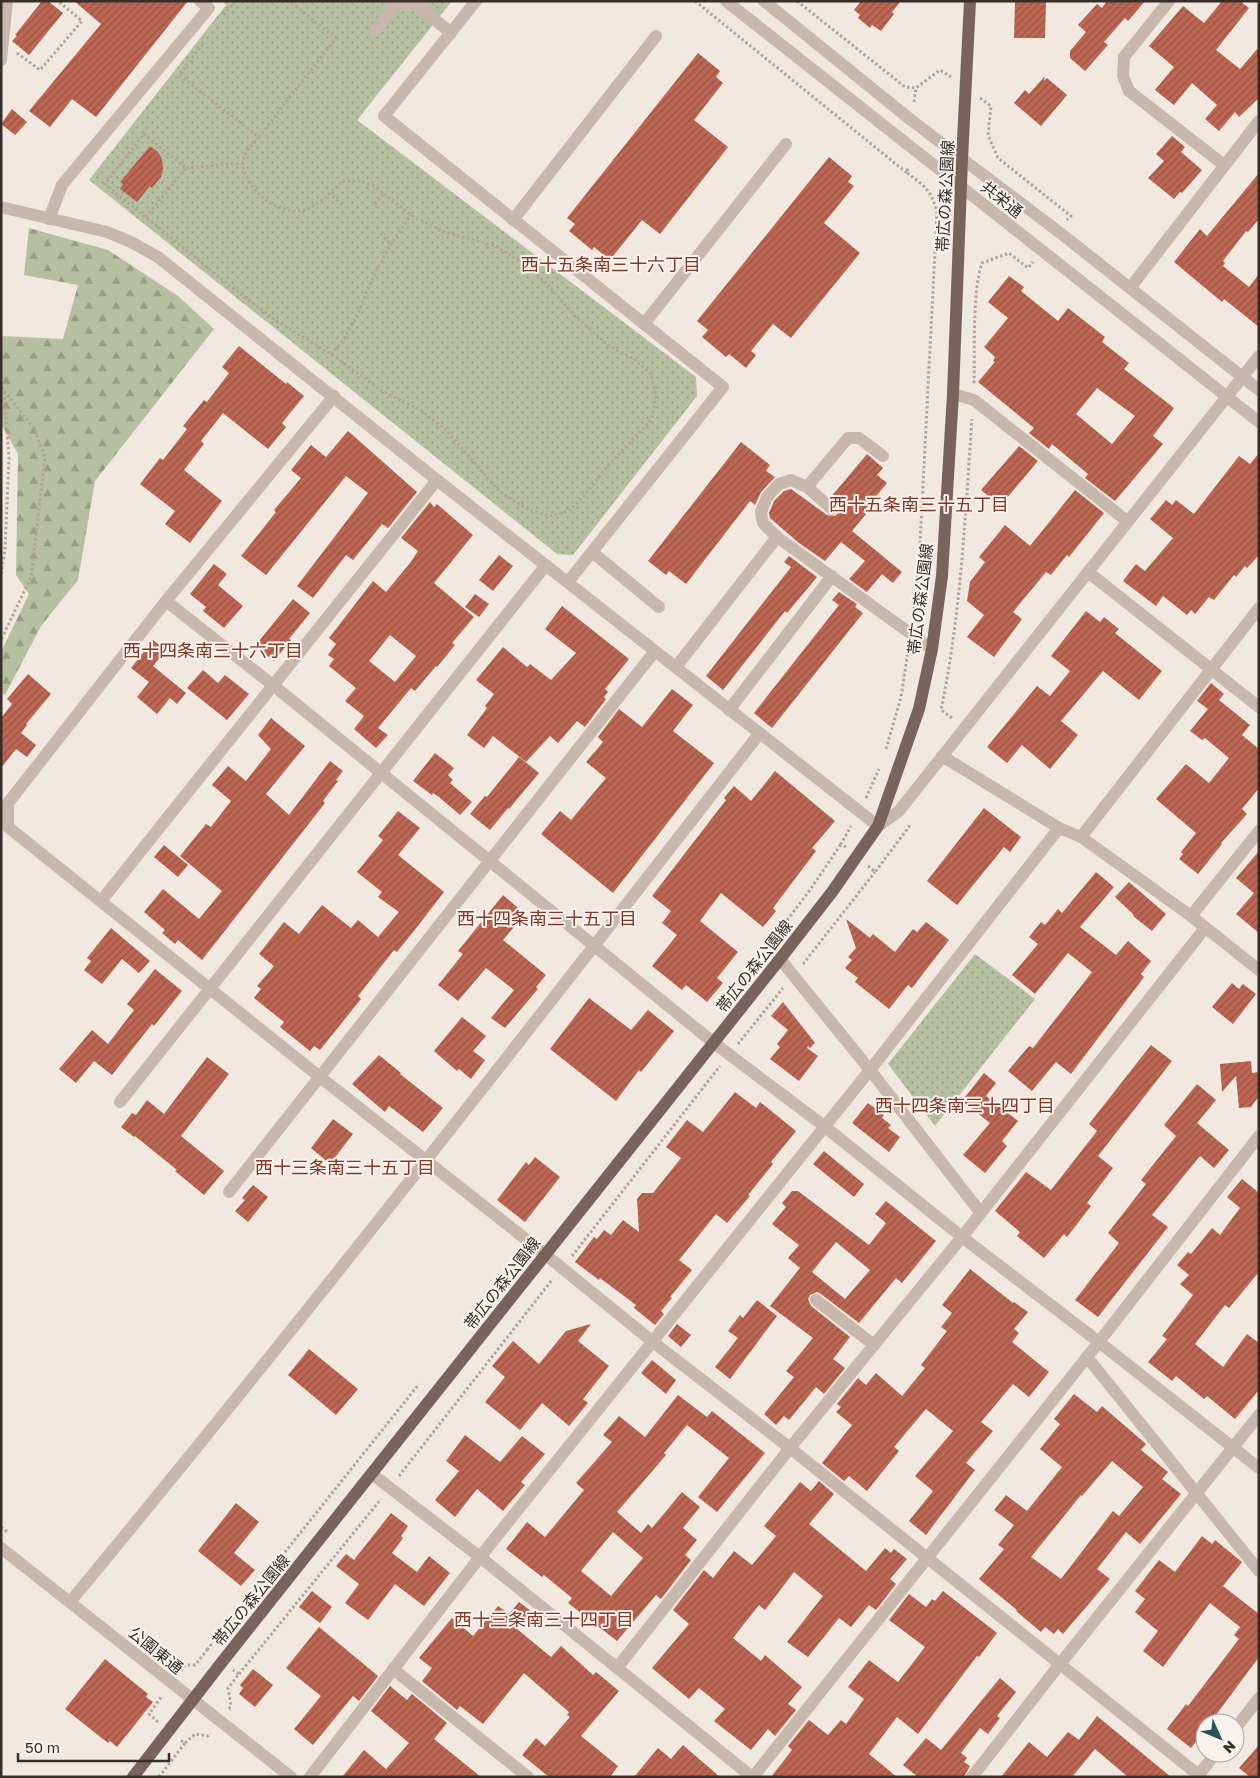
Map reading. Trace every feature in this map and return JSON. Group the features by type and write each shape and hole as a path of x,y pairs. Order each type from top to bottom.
{"main road":[{"name":"帯広の森公園線","path":"133,1777 780,959 858,856 878,826 918,709 932,649 942,576 953,394 970,1"}],"street":[{"path":"1,60 7,1"},
{"path":"49,219 62,185 209,8 200,1"},
{"path":"476,1 384,116 723,387 568,582"},
{"name":"共栄通","path":"726,1 1259,422"},
{"name":"共栄通","path":"764,1 962,159 1259,390"},
{"path":"1169,1 1124,57 1123,76 1129,91 1224,165"},
{"path":"375,31 396,4 417,5 451,33"},
{"path":"513,220 656,36"},
{"path":"1130,288 1259,121"},
{"path":"644,324 786,144"},
{"path":"1,207 107,232 131,242 158,257 437,480 878,826 899,811 1259,356"},
{"path":"953,394 974,400 1128,521"},
{"path":"334,396 166,601 8,804 8,827 653,1342 790,1448 1199,1776 1209,1763"},
{"path":"807,487 848,438 859,438 883,456"},
{"path":"101,901 437,480"},
{"path":"832,510 807,487 790,480 779,484 767,497 761,512 764,523 777,537 932,649"},
{"path":"676,667 777,537"},
{"path":"592,552 659,607"},
{"path":"120,1102 546,565"},
{"path":"1088,572 1259,707"},
{"path":"729,710 832,576"},
{"path":"166,601 382,772 714,1043 824,1126 962,1237 1100,1342 1259,1468"},
{"path":"1081,836 1259,608"},
{"path":"229,1192 491,862 655,651"},
{"path":"70,1602 322,1291 759,734"},
{"path":"942,756 1059,828 1081,836 1190,916 1259,970"},
{"path":"310,1777 480,1557 870,1070 1059,828"},
{"path":"1190,916 1259,831"},
{"path":"617,1668 790,1448 962,1237 1205,928"},
{"path":"780,959 870,1070 980,1212"},
{"path":"372,1474 480,1557 753,1777 1100,1342 1259,1136"},
{"path":"816,1300 874,1345"},
{"path":"1087,1357 1259,1572"},
{"path":"972,1777 1259,1415"},
{"name":"公園東通","path":"1,1548 292,1777"},
{"path":"393,1669 528,1777"},
{"path":"1245,1716 1259,1698"}],"path":[{"path":"3,42 40,70 82,21 58,1"},
{"path":"224,16 234,1"},
{"path":"243,163 186,168 144,134 105,184 230,286 278,322 331,354 382,391 420,410 445,429 499,491 527,509 550,516 569,511 652,419 656,395 651,374 634,359 609,346 575,316 546,283 522,262 495,246 442,231 411,215 374,186 360,181 343,181 318,203 301,211 284,210 271,204 257,193 243,163 246,152 336,38 289,1"},
{"path":"797,1 905,87 916,88 940,70 967,88"},
{"path":"207,38 180,75 259,137"},
{"path":"146,217 186,168"},
{"path":"884,756 901,697 919,564 937,212 933,197 924,186 907,173"},
{"path":"329,193 344,207"},
{"path":"375,204 383,194"},
{"path":"331,354 343,340 356,318 373,277 391,244 411,215"},
{"path":"380,234 391,244"},
{"path":"1,382 4,390 9,458 5,549 1,574"},
{"path":"1,640 31,577 45,457 34,428 4,390"},
{"path":"858,856 841,844 859,812 881,764"}],"green space":[{"path":"222,1 452,1 357,120 696,377 697,396 573,555 557,554 89,180 226,5"},
{"path":"29,228 108,250 178,296 214,329 95,481 78,580 41,626 5,695 1,693 1,652 29,594 16,575 18,454 1,424 1,336 63,339 78,285 24,275"},
{"path":"975,954 1035,999 935,1126 888,1064"}],"building":[{"path":"42,1 48,1 63,13 29,55 12,41"},
{"path":"74,1 188,1 96,117 72,99 50,127 29,111 101,24"},
{"path":"861,1 901,1 881,31 872,25 870,28 858,18 860,15 854,10"},
{"path":"1046,1 1045,38 1014,38 1015,2"},
{"path":"1107,1 1145,1 1128,21 1125,18 1104,42 1108,45 1085,71 1070,58 1070,51 1086,32 1078,25 1097,4 1102,8"},
{"path":"1222,1 1240,1 1249,8 1216,50 1240,69 1259,47 1259,98 1239,117 1235,112 1219,131 1205,119 1217,105 1192,83 1174,105 1155,90 1174,67 1149,46 1183,6 1204,23"},
{"path":"698,53 720,71 716,77 723,83 694,120 728,147 660,234 642,220 610,260 594,247 592,250 569,231 575,224 567,218"},
{"path":"1045,76 1044,81 1047,78 1067,95 1041,126 1014,103 1025,90 1029,94"},
{"path":"12,109 27,122 15,135 1,124"},
{"path":"1172,136 1185,147 1181,152 1202,170 1182,193 1180,192 1174,199 1148,178 1164,161 1156,154"},
{"path":"150,146 158,152 162,159 163,169 161,177 152,188 150,186 137,202 120,189 123,184 120,182"},
{"path":"829,157 852,176 848,182 854,186 824,223 860,253 791,338 773,324 751,351 756,355 746,368 729,354 726,357 702,337 708,330 697,321"},
{"path":"1259,173 1259,219 1248,232 1246,231 1223,261 1225,263 1223,266 1249,287 1259,274 1259,327 1224,299 1222,302 1174,262 1200,229 1207,236"},
{"path":"1009,276 1024,287 1021,291 1058,321 1068,308 1105,337 1102,342 1129,363 1124,369 1174,408 1153,436 1163,444 1115,501 1085,478 1088,474 1052,444 1049,449 1029,433 1034,428 978,382 995,362 993,361 995,357 984,347 1008,318 988,302","holes":["1097,388 1135,416 1112,444 1076,414"]},
{"path":"239,346 304,396 282,423 286,427 268,449 223,413 201,441 204,444 184,470 222,501 190,543 165,524 175,511 140,484 160,458 163,460 187,429 183,426 204,400 207,402 229,373 222,367"},
{"path":"348,431 417,492 388,528 382,524 353,560 346,555 313,598 297,586 368,493 346,476 266,575 241,556 276,512 274,510 301,478 291,470 311,445 326,457"},
{"path":"741,442 770,465 766,471 775,477 761,492 755,505 750,501 686,584 669,571 666,575 648,561"},
{"path":"1019,446 1038,461 1000,506 981,490"},
{"path":"1259,453 1259,555 1247,568 1245,566 1236,577 1234,575 1214,600 1209,597 1195,614 1191,610 1187,615 1163,596 1156,606 1123,581 1136,564 1145,571 1173,538 1150,519 1166,500 1172,505 1176,500 1194,514 1239,456 1250,464"},
{"path":"867,454 883,468 877,475 887,483 863,512 866,514 852,531 902,572 893,583 882,574 867,592 849,579 865,561 841,542 825,561 799,543 770,518 769,513 774,501 784,491 791,489 827,515 835,516 840,511 840,507 831,497"},
{"path":"1075,490 1104,513 1069,557 1067,555 1051,575 1046,572 1013,612 1022,619 994,657 967,637 984,615 967,601 970,582 985,562 979,557 1005,525 1030,546"},
{"path":"430,502 434,507 437,504 473,535 434,583 474,617 452,643 455,645 437,667 415,691 411,688 378,728 388,735 376,748 354,729 364,716 345,701 356,688 329,666 334,659 328,655 336,644 329,638 373,581 386,592 410,563 418,551 401,538","holes":["390,635 416,656 395,682 369,661"]},
{"path":"499,555 513,566 493,591 479,580"},
{"path":"789,556 817,577 787,613 785,611 723,690 706,676 791,567 784,562"},
{"path":"214,564 227,574 218,585 243,606 224,628 203,611 206,607 190,594"},
{"path":"839,592 857,604 855,607 863,613 772,728 754,713 839,605 832,600"},
{"path":"475,594 489,604 479,617 465,607"},
{"path":"293,599 310,613 274,661 255,646"},
{"path":"562,606 629,659 605,689 608,692 604,697 606,699 585,727 577,721 558,743 550,736 526,762 493,736 484,748 467,735 487,708 485,706 494,694 476,680 503,647 527,667 530,664 551,680 576,653 545,629"},
{"path":"1086,611 1100,622 1104,617 1119,629 1115,633 1162,671 1139,700 1103,671 1061,721 1078,735 1050,769 1022,745 1007,763 987,747 1037,686 1050,696 1070,671 1051,656"},
{"path":"153,640 166,650 153,666 186,693 177,704 170,698 157,714 137,697 149,682 131,668"},
{"path":"203,670 218,683 225,675 249,694 227,720 187,688"},
{"path":"28,674 51,694 26,724 21,733 36,745 27,757 16,749 1,768 1,718 12,704 7,699"},
{"path":"1211,683 1224,694 1219,700 1250,725 1242,735 1259,749 1259,788 1242,809 1247,814 1221,843 1198,874 1179,859 1183,854 1181,852 1196,833 1156,799 1186,764 1209,783 1229,758 1205,738 1202,740 1190,731 1208,709 1197,701"},
{"path":"672,689 693,705 673,731 714,763 613,893 541,834 560,811 571,820 606,778 586,762 603,742 598,737 619,709 642,727"},
{"path":"271,718 305,746 266,794 289,815 330,761 343,771 323,801 325,803 202,960 178,940 175,944 162,933 165,930 144,912 163,889 199,919 222,891 180,856 206,824 211,827 231,801 212,785 228,766 246,781 271,749 258,735"},
{"path":"435,753 454,768 448,775 453,780 450,783 472,802 460,815 439,797 433,793 432,795 413,781"},
{"path":"519,757 539,773 490,830 470,814 485,796 487,797"},
{"path":"775,771 835,821 812,848 816,851 773,908 776,911 763,927 721,893 700,921 738,952 717,978 723,983 707,1002 686,985 682,990 652,966 677,935 662,923 671,911 652,896 726,800 724,798 734,786 751,801"},
{"path":"984,808 1021,837 1010,852 1004,847 957,905 927,881"},
{"path":"398,811 420,828 398,855 444,892 397,952 394,950 358,996 361,999 320,1050 314,1046 310,1051 280,1027 284,1022 254,998 261,989 257,986 274,966 259,954 284,922 299,934 322,905 351,928 358,920 378,937 399,912 378,897 382,892 357,872 383,840 378,836"},
{"path":"164,845 188,865 178,877 154,857"},
{"path":"1259,851 1259,933 1236,914 1254,893 1236,878"},
{"path":"1096,872 1114,887 1080,927 1116,955 1128,941 1151,961 1141,974 1144,977 1071,1074 1056,1062 1032,1091 1008,1071 1029,1046 1033,1048 1092,972 1068,953 1035,994 1012,975 1038,944 1029,937 1041,922 1045,925 1058,909 1062,913"},
{"path":"1129,882 1166,914 1152,931 1133,916 1115,897"},
{"path":"503,895 525,914 503,940 546,975 536,987 538,989 505,1028 491,1018 514,990 486,968 458,1001 438,985 463,954 458,951"},
{"path":"846,919 870,938 873,934 895,952 913,929 917,932 926,922 949,940 912,988 908,985 889,1009 855,982 858,978 845,968 852,960 848,957 856,948"},
{"path":"111,928 150,961 139,973 122,959 102,984 84,970 91,961 87,958"},
{"path":"155,969 182,991 154,1026 152,1024 112,1075 94,1061 76,1083 59,1069 92,1030 108,1044 134,1010 127,1004"},
{"path":"1232,983 1239,989 1243,984 1256,994 1233,1024 1212,1007"},
{"path":"589,998 631,1030 648,1010 674,1031 641,1072 639,1070 616,1101 550,1049"},
{"path":"783,1002 815,1043 810,1048 808,1046 807,1048 818,1056 799,1081 770,1059 780,1047 777,1044 788,1030 771,1016"},
{"path":"462,1017 486,1036 473,1051 485,1060 471,1079 459,1069 457,1071 434,1051"},
{"path":"1151,1045 1172,1061 1098,1156 1113,1168 1087,1203 1091,1206 1067,1237 1064,1234 1044,1258 1017,1236 1020,1232 995,1211 1026,1172 1051,1190 1097,1131 1089,1124"},
{"path":"379,1055 443,1108 423,1132 389,1106 385,1112 352,1084"},
{"path":"207,1057 229,1074 181,1136 224,1171 204,1195 175,1171 177,1170 121,1127 132,1113 136,1115 147,1100 164,1114"},
{"path":"1251,1061 1252,1073 1259,1072 1259,1096 1251,1107 1239,1108 1236,1076 1222,1092 1220,1064"},
{"path":"984,1073 996,1083 986,1096 1018,1121 1002,1141 1007,1146 985,1173 963,1155 990,1123 962,1101"},
{"path":"1197,1084 1216,1100 1197,1123 1229,1150 1214,1168 1200,1156 1152,1215 1168,1227 1098,1317 1075,1300 1119,1243 1108,1233 1146,1184 1141,1180 1176,1136 1164,1125"},
{"path":"735,1092 756,1108 760,1102 796,1131 771,1162 773,1164 748,1195 750,1196 727,1223 716,1214 679,1260 692,1270 670,1297 672,1298 661,1311 664,1314 655,1325 634,1308 636,1305 575,1262 594,1237 597,1239 604,1230 611,1235 623,1220 639,1232 637,1199 642,1193 653,1193 681,1158 666,1147 687,1120 703,1132"},
{"path":"868,1103 884,1115 882,1118 891,1125 888,1128 900,1137 889,1152 852,1123"},
{"path":"333,1119 353,1134 330,1164 311,1148"},
{"path":"824,1151 864,1184 854,1197 813,1164"},
{"path":"535,1157 560,1177 525,1222 497,1200 526,1162 529,1165"},
{"path":"1242,1179 1259,1193 1259,1272 1229,1308 1225,1305 1195,1344 1223,1367 1247,1334 1259,1343 1259,1390 1235,1419 1207,1396 1204,1399 1176,1376 1172,1381 1148,1362 1167,1339 1162,1336 1193,1295 1180,1284 1189,1275 1177,1265 1188,1252 1191,1254 1212,1228 1220,1235 1240,1208 1227,1197"},
{"path":"253,1185 268,1197 248,1222 235,1211 245,1200 242,1198"},
{"path":"792,1191 798,1191 869,1245 886,1223 875,1214 886,1201 936,1241 902,1283 896,1278 859,1323 821,1294 817,1292 810,1295 808,1299 811,1306 850,1337 833,1359 845,1368 824,1394 816,1387 789,1420 784,1416 776,1425 764,1414 794,1377 786,1371 813,1338 770,1306 800,1268 788,1258 799,1245 772,1224 786,1207 782,1203","holes":["836,1242 870,1270 845,1299 812,1272"]},
{"path":"970,1269 1013,1303 1028,1312 1014,1329 1019,1333 1012,1342 1049,1372 1029,1397 1013,1384 981,1422 993,1431 966,1463 975,1470 926,1535 909,1521 933,1491 915,1476 953,1431 926,1409 894,1447 899,1451 867,1491 849,1476 844,1481 822,1463 852,1425 836,1412 841,1407 837,1404 858,1378 866,1385 876,1373 902,1396 925,1368 921,1365 947,1331 941,1327 952,1313 942,1305"},
{"path":"757,1300 777,1316 730,1379 715,1367 738,1338 728,1331 740,1315 743,1318"},
{"path":"591,1324 578,1341 609,1366 583,1399 588,1403 569,1426 542,1403 520,1430 485,1402 505,1377 492,1366 513,1341 539,1364 566,1331"},
{"path":"677,1324 691,1335 681,1347 668,1336"},
{"path":"309,1349 358,1389 336,1415 288,1375"},
{"path":"652,1360 676,1380 666,1394 641,1373"},
{"path":"1074,1394 1097,1412 1102,1406 1146,1444 1141,1450 1168,1472 1162,1479 1181,1494 1140,1544 1126,1532 1097,1569 1110,1579 1063,1634 1058,1629 1054,1634 1045,1627 1041,1632 979,1579 1004,1549 998,1545 1014,1525 994,1510 1006,1495 1027,1511 1062,1467 1040,1449 1060,1424 1054,1419","holes":["1112,1461 1143,1487 1119,1516 1113,1511 1061,1579 1031,1557 1081,1495"]},
{"path":"678,1395 707,1417 712,1411 765,1453 717,1512 698,1497 729,1458 687,1425 664,1453 666,1455 617,1512 641,1533 648,1524 652,1528 682,1492 700,1507 683,1528 697,1540 685,1555 691,1560 661,1599 656,1595 617,1641 568,1603 572,1598 544,1575 542,1577 506,1549 527,1522 545,1537 584,1490 576,1483 612,1442 603,1435 619,1416 645,1437","holes":["613,1532 643,1558 611,1596 581,1571"]},
{"path":"465,1435 500,1462 522,1436 545,1454 521,1482 525,1485 503,1511 477,1489 455,1517 435,1500 459,1471 446,1461"},
{"path":"819,1481 834,1494 809,1524 866,1571 885,1548 891,1553 894,1549 907,1559 890,1579 896,1584 876,1610 869,1605 851,1627 839,1618 808,1657 787,1642 823,1596 794,1572 765,1610 759,1605 733,1638 761,1661 765,1655 802,1687 788,1704 796,1710 775,1736 768,1729 751,1750 714,1721 725,1709 699,1688 689,1699 652,1668 689,1624 673,1610 704,1570 713,1578 734,1551 752,1565 776,1536 764,1526 800,1482 811,1491"},
{"path":"236,1503 259,1522 234,1553 255,1570 241,1586 198,1551"},
{"path":"391,1513 408,1526 401,1536 403,1538 392,1553 417,1572 429,1556 450,1573 424,1606 395,1584 368,1620 345,1603 359,1584 336,1566 346,1554 354,1560"},
{"path":"1202,1536 1212,1544 1215,1540 1242,1562 1223,1586 1259,1614 1259,1657 1217,1713 1195,1713 1195,1743 1191,1748 1167,1729 1186,1704 1188,1706 1239,1639 1234,1635 1240,1627 1210,1603 1163,1667 1143,1651 1158,1631 1135,1612 1145,1599 1135,1591 1159,1560 1175,1572"},
{"path":"312,1591 332,1607 320,1623 299,1607"},
{"path":"943,1591 997,1633 979,1657 977,1656 918,1734 897,1717 869,1754 897,1777 771,1777 792,1750 788,1746 809,1720 828,1735 841,1720 846,1724 864,1699 848,1687 869,1660 898,1682 925,1647 889,1620 909,1594 926,1607 932,1599 935,1601"},
{"path":"519,1602 531,1611 517,1629 551,1657 561,1646 593,1675 596,1672 619,1691 581,1736 618,1766 610,1777 549,1777 522,1755 536,1738 545,1746 570,1717 567,1715 569,1712 524,1673 483,1724 460,1706 457,1710 422,1681 432,1668 419,1658 452,1618 473,1636 498,1606 509,1614"},
{"path":"319,1627 378,1676 359,1701 353,1696 313,1745 294,1729 321,1696 286,1668"},
{"path":"105,1659 148,1694 146,1697 153,1702 117,1747 110,1741 108,1743 65,1709"},
{"path":"253,1669 273,1685 255,1707 239,1694 243,1688 240,1685"},
{"path":"1000,1678 1016,1692 997,1716 1000,1718 988,1734 980,1728 961,1753 967,1758 964,1762 970,1766 964,1777 918,1777 903,1765 926,1738 941,1750"},
{"path":"390,1686 407,1700 412,1694 447,1723 434,1739 481,1777 342,1777 364,1750 386,1769 409,1743 371,1711"},
{"path":"1097,1716 1171,1777 1128,1777 1095,1749 1072,1777 1001,1777 1029,1742 1047,1757 1068,1732 1079,1740"},
{"path":"683,1745 720,1777 634,1777 658,1748 671,1759"},
{"path":"1259,1745 1259,1777 1250,1777 1239,1768"}],"district":[{"name":"西十五条南三十六丁目","path":"611,264"},
{"name":"西十五条南三十五丁目","path":"919,504"},
{"name":"西十四条南三十六丁目","path":"213,650"},
{"name":"西十四条南三十五丁目","path":"547,918"},
{"name":"西十四条南三十四丁目","path":"965,1105"},
{"name":"西十三条南三十五丁目","path":"345,1167"},
{"name":"西十三条南三十四丁目","path":"544,1619"}]}
